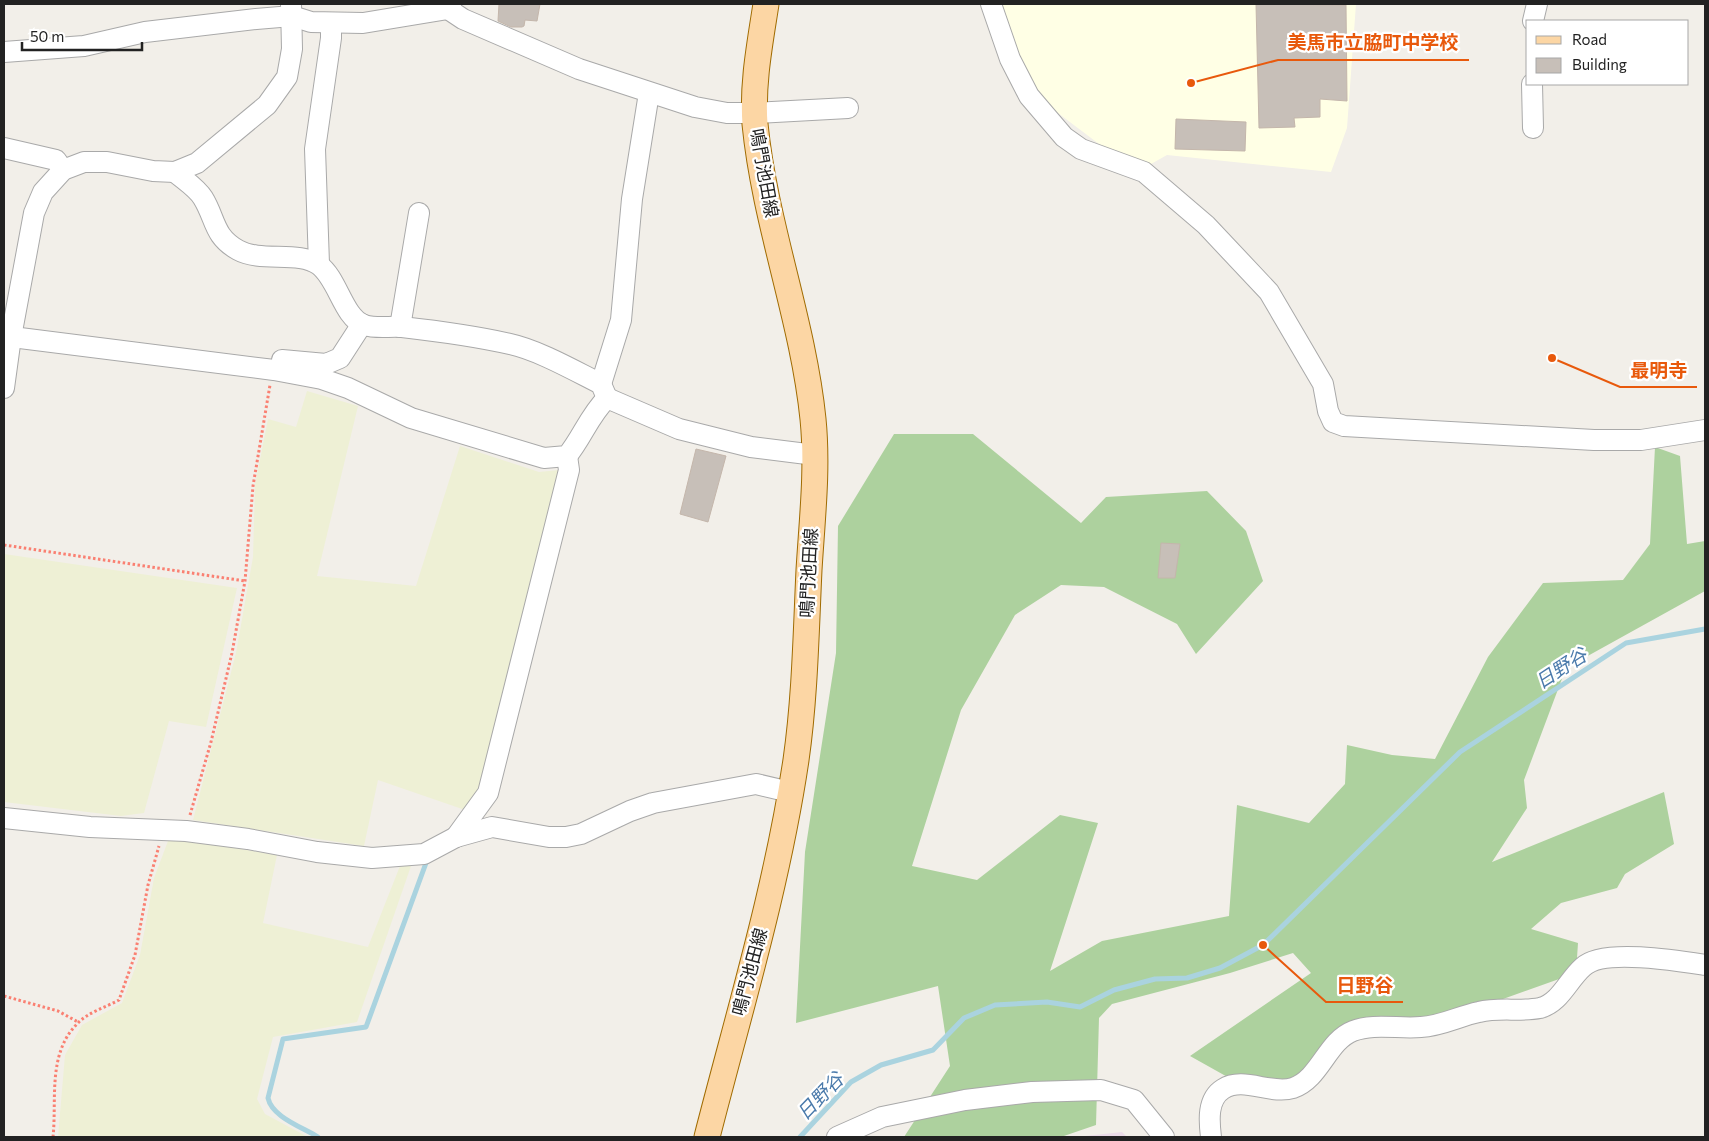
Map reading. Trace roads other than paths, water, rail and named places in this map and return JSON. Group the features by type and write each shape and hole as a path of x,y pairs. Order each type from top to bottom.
{"main road":[{"name":"鳴門池田線","path":"707,1137 769,902 790,792 802,712 815,455 813,419 806,372 761,169 755,113 755,77 766,4"}],"street":[{"path":"991,4 1010,59 1029,96 1064,137 1081,149 1144,172 1206,225 1269,292 1323,384 1328,411 1334,422 1344,426 1594,440 1640,440 1705,430"},
{"path":"1533,20 1537,4"},
{"path":"4,52 84,46 145,32 292,10 311,22 331,24 363,23 449,6 463,19 580,69 649,93 711,110 755,113 848,108"},
{"path":"4,388 7,336 34,213 43,192 63,170 84,162 107,162 153,172 175,172 197,163 267,105 287,78 292,49 292,10"},
{"path":"319,264 315,148 331,38 331,24"},
{"path":"1532,85 1533,128"},
{"path":"7,336 274,370 322,378 412,418 544,458 567,456 578,443 604,391 621,320 632,199 649,93"},
{"path":"4,148 56,160 63,170"},
{"path":"175,172 202,196 211,214 215,229 226,242 239,251 259,256 306,259 319,264 330,276 350,314 362,324 375,328 400,327 512,344 680,429 751,447 815,455"},
{"path":"400,327 419,213"},
{"path":"274,370 281,360 326,364 340,358 362,324"},
{"path":"456,837 488,793 569,470 567,456"},
{"path":"4,818 90,827 186,831 248,839 317,852 372,858 424,854 456,837 492,827 566,837 581,834 630,811 653,803 756,784 790,792"},
{"path":"1211,1137 1209,1118 1214,1097 1224,1088 1240,1084 1277,1091 1295,1088 1309,1078 1337,1043 1353,1031 1365,1028 1422,1028 1439,1025 1487,1010 1538,1008 1554,1000 1583,966 1593,961 1634,957 1659,958 1705,965"},
{"path":"837,1137 882,1117 966,1100 1032,1092 1101,1090 1134,1100 1164,1137"}],"waterway":[{"name":"日野谷","path":"800,1137 851,1082 881,1065 933,1050 964,1018 995,1005 1047,1002 1080,1007 1114,990 1155,979 1187,978 1220,968 1263,945 1460,752 1626,643 1705,629"},
{"path":"318,1137 281,1116 275,1111 268,1098 283,1039 366,1027 426,863"}],"place":[{"name":"美馬市立脇町中学校","path":"1191,83"},
{"name":"最明寺","path":"1552,358"},
{"name":"日野谷","path":"1263,945"}]}
